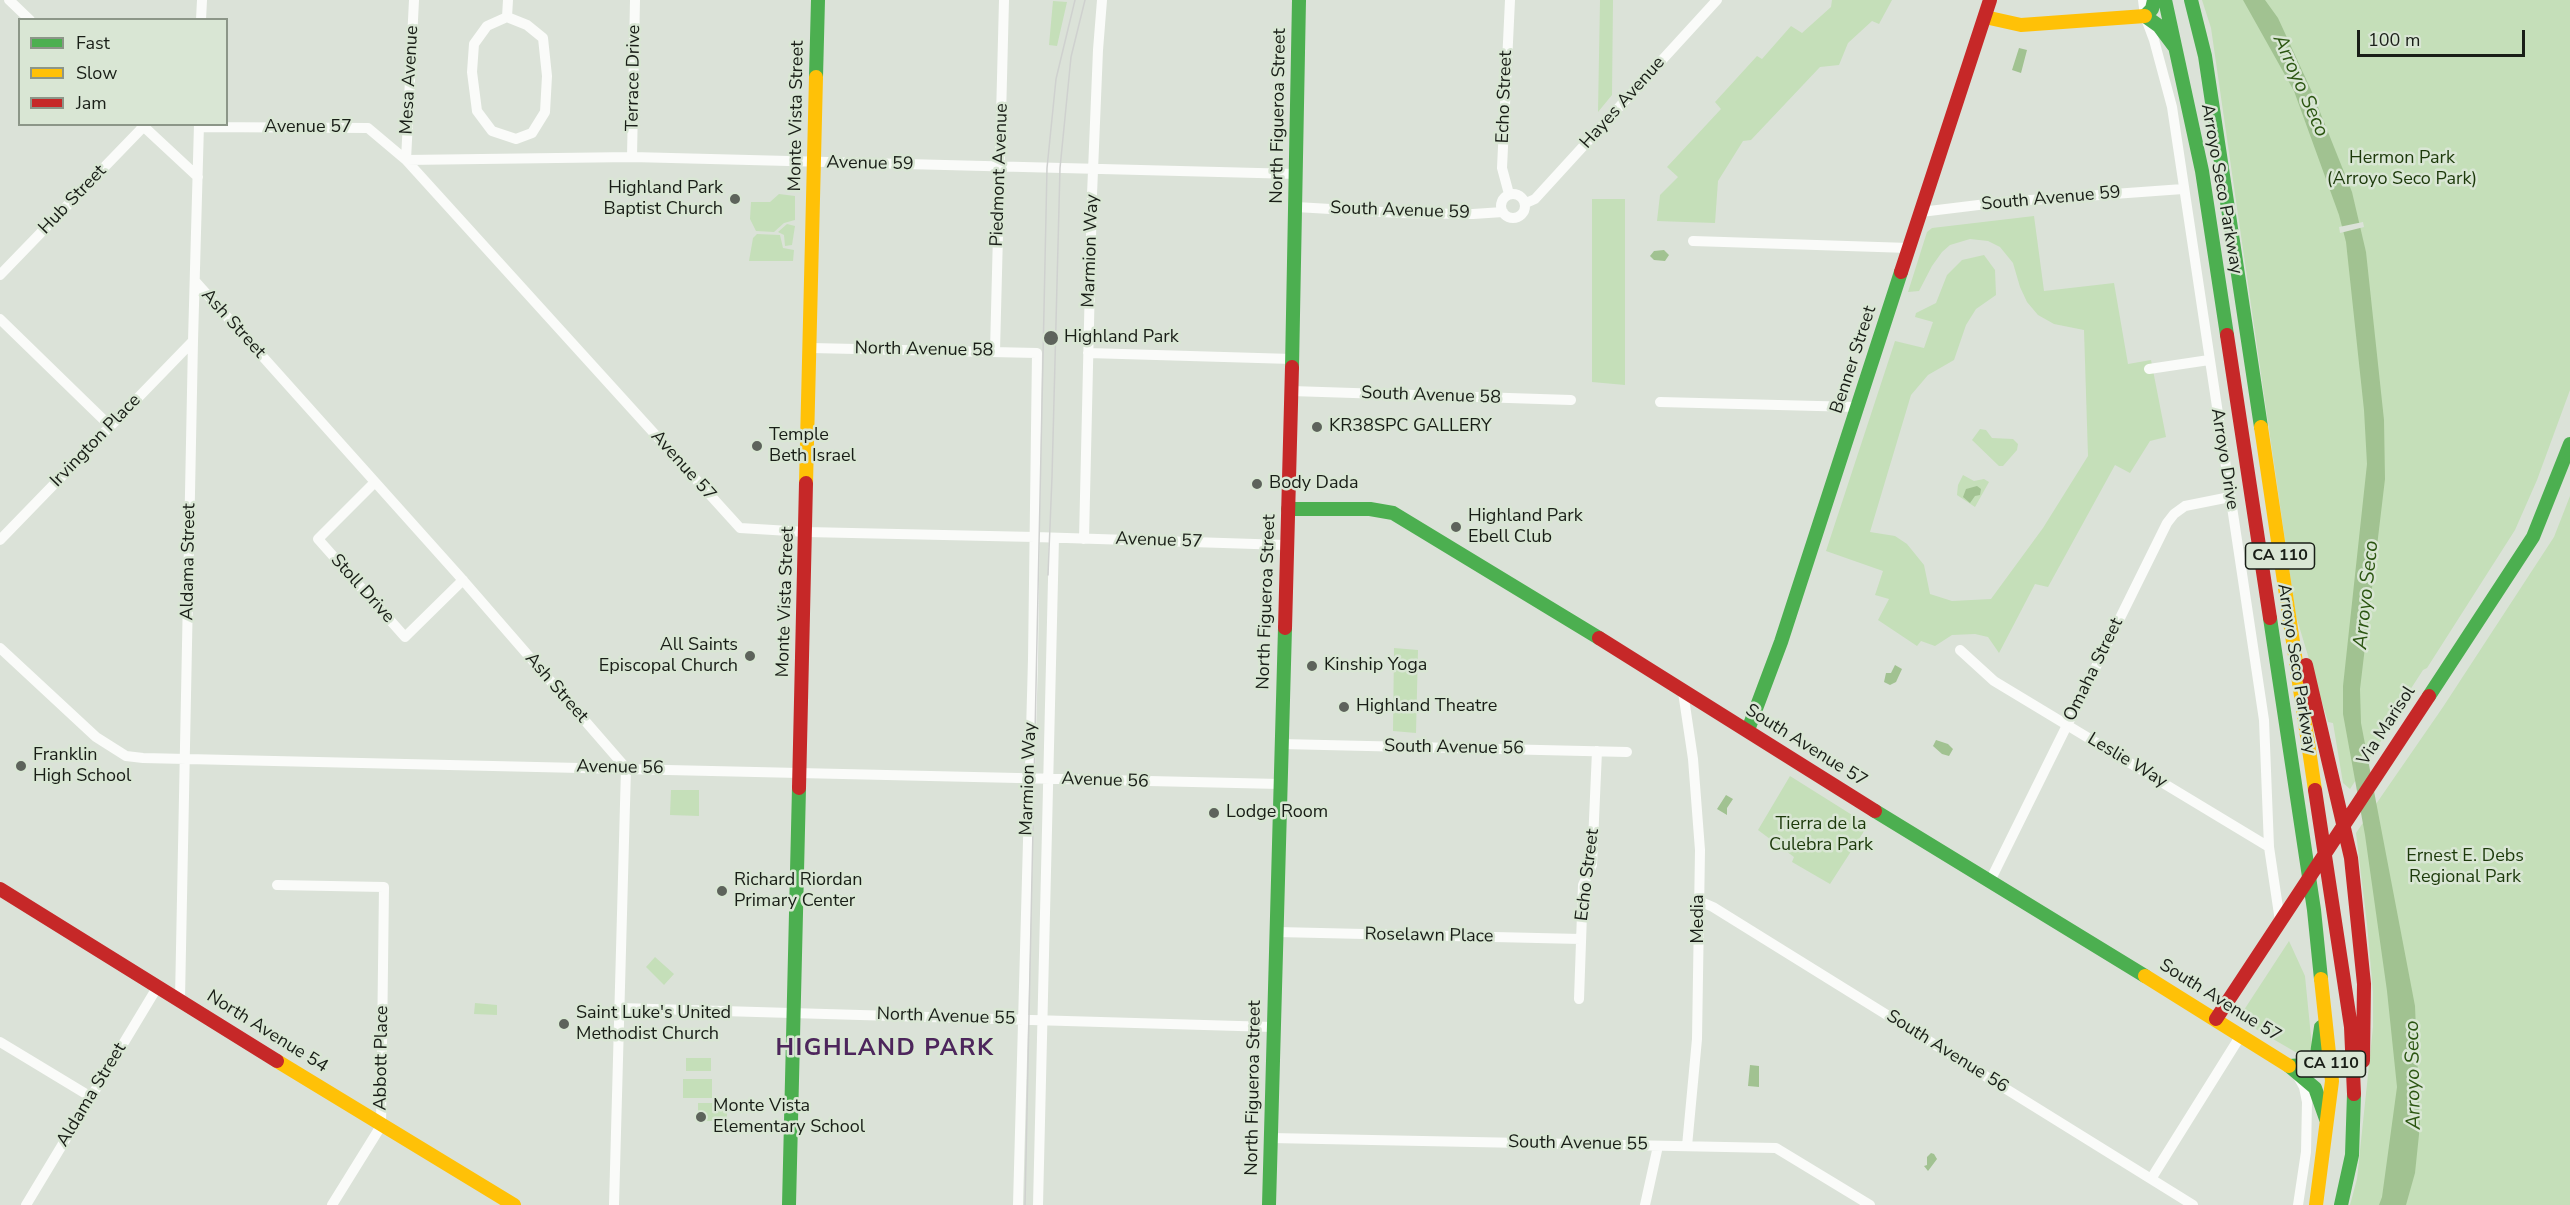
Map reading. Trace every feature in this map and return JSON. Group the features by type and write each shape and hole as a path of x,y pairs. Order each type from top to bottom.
{"main road":[{"name":"Monte Vista Street","path":"789,1205 818,0"},
{"name":"North Figueroa Street","path":"1269,1205 1297,174 1299,0"},
{"name":"Benner Street","path":"1748,730 1781,642 1990,0"},
{"path":"2145,16 2152,9 2154,0"},
{"name":"Arroyo Seco Parkway","path":"2165,0 2202,171 2314,910 2332,1081 2316,1205"},
{"name":"Arroyo Seco Parkway","path":"2191,0 2205,56 2346,986 2354,1058 2355,1113 2352,1155 2341,1205"},
{"path":"1985,17 2021,25 2145,16 2159,26 2176,49"},
{"name":"Via Marisol","path":"2216,1019 2533,537 2570,444"},
{"name":"South Avenue 57","path":"1288,508 1370,509 1393,513 2289,1066 2307,1078 2315,1088 2327,1121"},
{"path":"2291,626 2303,652 2351,858 2364,984 2365,1027 2355,1113"},
{"name":"North Avenue 54","path":"1,892 180,999 381,1126 514,1205"},
{"path":"2289,1066 2306,1065 2313,1061 2317,1054 2325,1008"}],"street":[{"path":"0,8 8,0 28,18"},
{"path":"201,18 202,0"},
{"name":"Mesa Avenue","path":"406,160 414,0"},
{"path":"507,17 508,0"},
{"name":"Terrace Drive","path":"632,157 635,0"},
{"name":"Piedmont Avenue","path":"995,351 1004,0"},
{"name":"Marmion Way","path":"1084,539 1093,170 1102,0"},
{"name":"Echo Street","path":"1509,194 1502,168 1510,0"},
{"name":"Hayes Avenue","path":"1526,203 1535,199 1717,0"},
{"name":"Arroyo Drive","path":"2143,0 2145,16 2154,40 2172,107 2182,189 2264,720 2269,847 2280,921"},
{"path":"507,17 527,25 543,38 547,76 545,112 532,133 516,139 492,131 477,111 471,72 474,44 487,26 507,17"},
{"name":"Hub Street","path":"0,275 143,126"},
{"path":"145,126 198,177"},
{"name":"Avenue 57","path":"199,126 368,128 406,160 740,528 806,532 1286,545"},
{"name":"Aldama Street","path":"180,999 199,126"},
{"path":"516,139 516,158"},
{"name":"Avenue 59","path":"406,160 632,157 1297,174"},
{"name":"South Avenue 59","path":"1921,212 2002,202 2182,189"},
{"path":"1509,194 1518,194 1526,203 1524,211 1518,217 1510,218 1503,212 1502,201 1509,194"},
{"name":"South Avenue 59","path":"1296,207 1399,213 1503,212"},
{"path":"1693,241 1910,248"},
{"name":"Ash Street","path":"195,281 463,580 626,768"},
{"path":"0,319 110,426"},
{"name":"Irvington Place","path":"0,540 193,341"},
{"name":"North Avenue 58","path":"811,348 1037,353"},
{"name":"Marmion Way","path":"1018,1205 1025,1020 1037,353"},
{"path":"1088,353 1292,360"},
{"path":"2149,369 2209,360"},
{"name":"South Avenue 58","path":"1291,391 1571,400"},
{"path":"1660,402 1857,407"},
{"name":"Stoll Drive","path":"375,483 318,539 405,637 463,580"},
{"name":"Omaha Street","path":"1990,881 2167,523 2174,513 2185,506 2230,497"},
{"name":"Marmion Way","path":"1038,1205 1054,538"},
{"name":"Avenue 56","path":"0,648 96,737 126,756 1280,784"},
{"name":"Leslie Way","path":"1960,650 1994,681 2269,847"},
{"name":"Media","path":"1683,692 1699,819 1697,1039 1687,1146"},
{"name":"South Avenue 56","path":"1281,744 1627,752"},
{"name":"Echo Street","path":"1580,999 1583,885 1592,866 1597,751"},
{"path":"614,1205 626,768"},
{"name":"Abbott Place","path":"277,885 384,887 381,1126 332,1205"},
{"name":"South Avenue 56","path":"1699,901 1713,907 2193,1205"},
{"name":"Roselawn Place","path":"1277,932 1581,939"},
{"name":"Aldama Street","path":"26,1205 158,986"},
{"name":"North Avenue 55","path":"619,1008 1273,1027"},
{"path":"2151,1179 2241,1035"},
{"path":"0,1042 91,1097"},
{"path":"2289,1066 2304,1087 2307,1102 2306,1152 2298,1205"},
{"name":"South Avenue 55","path":"1271,1138 1776,1148 1870,1205"},
{"path":"1645,1205 1658,1146"}],"green space":[{"path":"1600,0 1613,0 1612,95 1598,112"},
{"path":"1832,0 1892,0 1879,24 1872,21 1848,43 1839,65 1820,67 1751,140 1743,141 1718,181 1715,223 1657,221 1660,195 1678,177 1667,167 1721,109 1715,102 1757,56 1762,59 1791,26 1802,33 1831,7"},
{"name":"Hermon Park (Arroyo Seco Park)","path":"2202,0 2570,0 2570,390 2537,480 2515,530 2427,668 2423,670 2410,690 2399,713 2350,789 2343,783 2333,723 2328,722 2296,616 2211,28"},
{"path":"1053,1 1067,2 1057,46 1049,45"},
{"path":"779,194 795,196 795,220 784,223 774,232 756,231 750,219 751,202 770,202"},
{"path":"1592,199 1625,199 1625,385 1592,382"},
{"path":"2034,216 2044,291 2114,283 2128,364 2151,360 2166,437 2150,441 2130,473 2115,465 2048,587 2035,584 1999,653 1988,637 1975,634 1952,635 1935,646 1921,641 1917,646 1878,620 1889,599 1875,595 1883,571 1826,551 1895,341 1924,348 1933,322 1915,317 1916,313 1936,303 1947,275 1962,260 1984,255 1995,270 1996,295 1976,309 1966,325 1954,360 1928,375 1911,395 1870,532 1895,536 1907,544 1924,565 1930,594 1952,601 1991,599 2043,528 2088,456 2084,330 2054,324 2038,315 2027,302 2013,263 2000,247 1988,241 1970,239 1950,245 1932,266 1919,291 1908,292 1927,232 1932,228"},
{"path":"787,224 795,226 792,245 785,246 784,235 778,232"},
{"path":"757,234 780,235 783,248 794,250 793,261 749,261 753,238"},
{"path":"1980,429 1986,430 1992,438 2013,439 2018,444 2017,450 2003,466 1999,466 1972,440"},
{"path":"1963,475 1974,481 1984,479 1989,482 1975,507 1957,495 1958,485"},
{"name":"Ernest E. Debs Regional Park","path":"2570,496 2570,1205 2350,1205 2357,1179 2373,1027 2373,992 2356,833 2443,707 2554,537"},
{"path":"1394,648 1418,650 1416,733 1393,731"},
{"name":"Tierra de la Culebra Park","path":"1790,776 1868,825 1830,884 1792,862 1794,857 1758,830"},
{"path":"671,790 699,790 699,816 670,815"},
{"path":"2289,941 2305,976 2312,1047 2304,1057 2242,1021 2242,1013"},
{"path":"655,957 674,974 664,985 646,967"},
{"path":"475,1003 497,1005 497,1015 474,1014"},
{"path":"686,1058 711,1058 711,1071 686,1071"},
{"path":"683,1079 712,1079 712,1098 683,1098"},
{"path":"698,1103 727,1103 727,1121 698,1121"}],"water":[{"name":"Arroyo Seco","path":"2243,0 2265,0 2278,18 2312,92 2352,192 2366,252 2384,420 2385,479 2360,689 2361,723 2415,1006 2420,1125 2415,1173 2406,1205 2379,1205 2397,1087 2387,991 2365,835 2343,714 2343,686 2367,464 2364,410 2346,242 2339,215 2294,91"},
{"path":"2019,48 2027,50 2021,73 2012,70"},
{"path":"1664,250 1669,255 1665,261 1654,260 1650,256 1654,251"},
{"path":"1977,486 1981,489 1980,495 1975,496 1970,503 1963,497 1966,489"},
{"path":"1895,665 1902,669 1896,682 1890,685 1884,682 1886,673 1891,673"},
{"path":"1936,740 1948,744 1953,749 1949,756 1942,754 1933,746"},
{"path":"1726,795 1733,799 1727,808 1727,815 1717,809"},
{"path":"1750,1065 1759,1066 1759,1087 1748,1086"},
{"path":"1931,1153 1937,1159 1928,1171 1924,1166 1927,1165 1927,1157"}],"pier":[{"path":"2363,222 2364,227 2340,233 2339,227"}],"tram line":[{"path":"1025,1205 1047,168 1056,79 1075,0"},
{"path":"1048,575 1060,168 1071,57 1085,0"}],"traffic: fast":[{"path":"816,77 818,0"},
{"path":"1292,367 1299,0"},
{"path":"2154,0 2152,9 2145,16 2159,26 2174,46"},
{"path":"2165,0 2202,171 2227,335"},
{"path":"2191,0 2205,56 2261,427"},
{"path":"1748,730 1781,642 1901,272"},
{"path":"2429,696 2533,537 2570,444"},
{"path":"1288,509 1370,509 1393,513 1599,638"},
{"path":"2270,618 2314,910 2321,979"},
{"path":"1269,1205 1285,628"},
{"path":"789,1205 799,788"},
{"path":"1875,811 2145,976"},
{"path":"2289,1066 2306,1065 2313,1061 2317,1054 2321,1027"},
{"path":"2289,1066 2315,1088 2326,1119"},
{"path":"2341,1205 2352,1155 2354,1094"}],"traffic: slow":[{"path":"1985,17 2021,25 2145,16"},
{"path":"806,483 816,77"},
{"path":"2261,427 2315,790"},
{"path":"2145,976 2289,1066"},
{"path":"2316,1205 2332,1081 2321,979"},
{"path":"277,1061 514,1205"}],"traffic: jam":[{"path":"1901,272 1990,0"},
{"path":"2227,335 2270,618"},
{"path":"1285,628 1292,367"},
{"path":"799,788 806,483"},
{"path":"1599,638 1875,811"},
{"path":"2306,665 2351,858 2364,984 2363,1061"},
{"path":"2216,1019 2429,696"},
{"path":"2315,790 2351,1027 2354,1094"},
{"path":"0,889 277,1061"}],"place":[{"name":"Highland Park Baptist Church","path":"735,199"},
{"name":"Highland Park","path":"1051,338"},
{"name":"KR38SPC GALLERY","path":"1317,427"},
{"name":"Temple Beth Israel","path":"757,446"},
{"name":"Body Dada","path":"1257,484"},
{"name":"Highland Park Ebell Club","path":"1456,527"},
{"name":"All Saints Episcopal Church","path":"750,656"},
{"name":"Kinship Yoga","path":"1312,666"},
{"name":"Highland Theatre","path":"1344,707"},
{"name":"Franklin High School","path":"21,766"},
{"name":"Lodge Room","path":"1214,813"},
{"name":"Richard Riordan Primary Center","path":"722,891"},
{"name":"Saint Luke's United Methodist Church","path":"564,1024"},
{"name":"Monte Vista Elementary School","path":"701,1117"}],"district":[{"name":"HIGHLAND PARK","path":"885,1049"}]}
